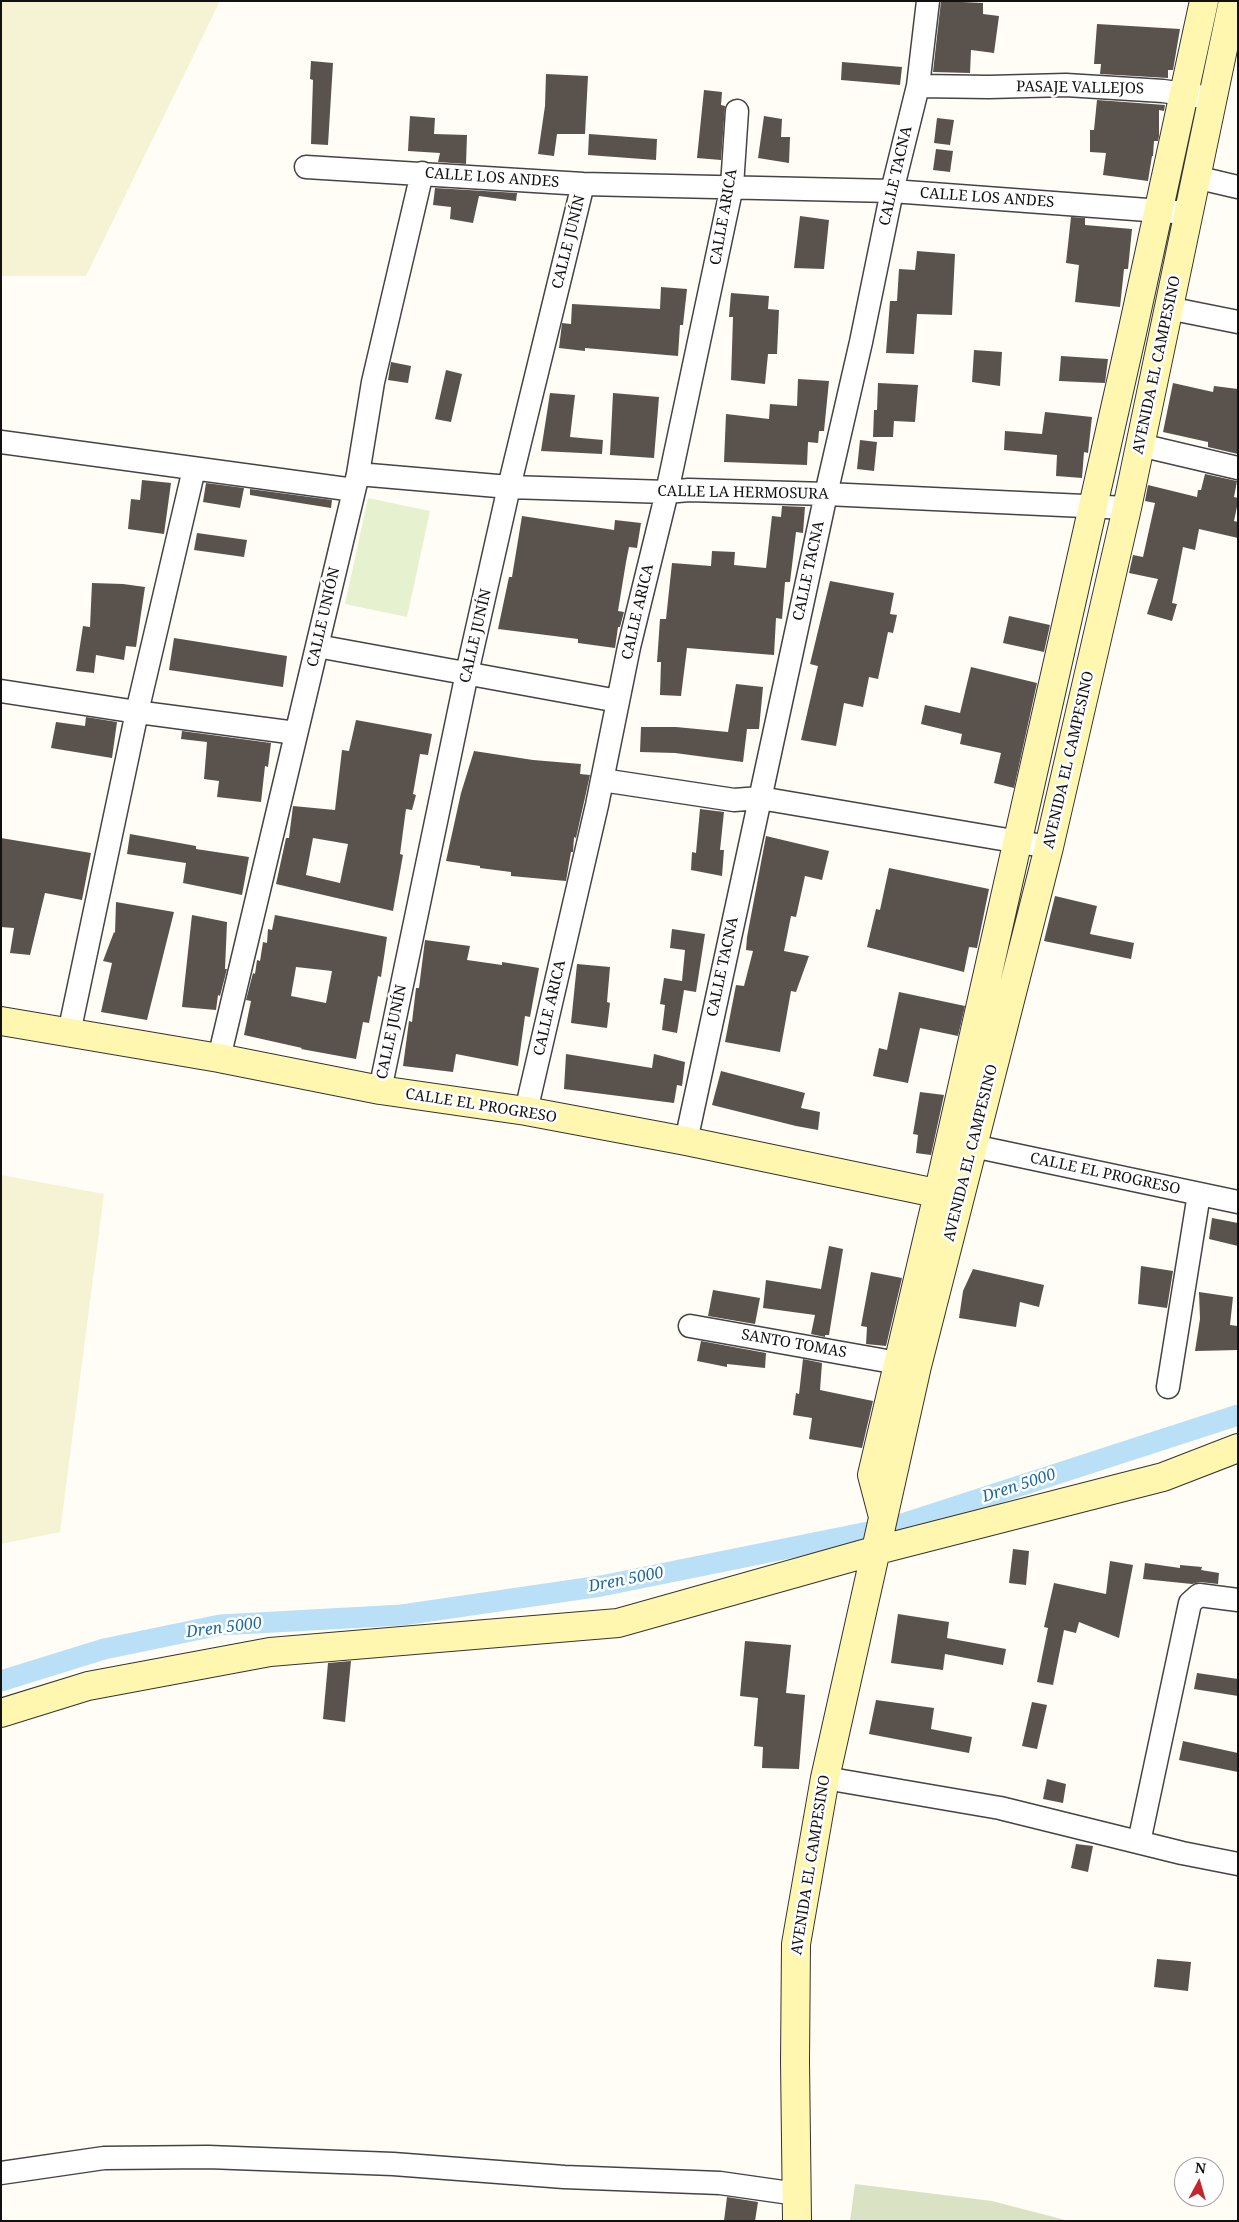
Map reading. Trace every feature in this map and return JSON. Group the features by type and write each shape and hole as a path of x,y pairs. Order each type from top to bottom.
{"street":[{"name":"CALLE TACNA","path":"686,1141 826,494 861,342 892,191 918,86 928,1"},
{"name":"AVENIDA EL CAMPESINO","path":"797,2221 796,1944 825,1778 883,1514 949,1195 1018,842 1204,1"},
{"name":"AVENIDA EL CAMPESINO","path":"883,1514 872,1476 898,1363 949,1195 973,1146 1049,847 1127,508 1212,98 1232,34 1233,1"},
{"name":"PASAJE VALLEJOS","path":"918,86 989,87 1066,84 1212,98"},
{"name":"CALLE ARICA","path":"526,1111 667,492 732,186 737,111"},
{"name":"CALLE LOS ANDES","path":"306,167 583,184 892,191 1188,213"},
{"name":"CALLE UNIÓN","path":"220,1058 356,482 373,382 422,173"},
{"path":"1195,177 1238,187"},
{"name":"CALLE JUNÍN","path":"380,1090 467,672 509,487 583,184"},
{"path":"1168,308 1238,322"},
{"name":"CALLE LA HERMOSURA","path":"1,442 194,469 356,482 667,492 689,490 826,494 1127,508"},
{"path":"1140,446 1238,468"},
{"path":"69,1033 137,712 194,469"},
{"path":"317,646 618,701"},
{"path":"1,691 137,712 296,733"},
{"path":"602,780 734,800 760,798 1049,847"},
{"name":"CALLE EL PROGRESO","path":"1,1021 220,1058 380,1090 526,1111 686,1141 949,1195"},
{"name":"CALLE EL PROGRESO","path":"973,1146 1238,1202"},
{"path":"1168,1387 1199,1194"},
{"name":"SANTO TOMAS","path":"690,1326 898,1363"},
{"path":"1,1713 88,1686 270,1652 618,1624 875,1549 1163,1477 1238,1448"},
{"path":"1138,1842 1190,1603 1199,1595 1238,1600"},
{"path":"825,1778 1000,1808 1238,1864"},
{"path":"1,2173 104,2158 208,2157 393,2164 564,2177 720,2183 797,2194"}],"shaded area":[{"path":"1,1 220,1 86,276 1,276"},
{"path":"1,1175 104,1194 60,1532 1,1544"}],"green space":[{"path":"368,498 430,511 407,617 345,604"},
{"path":"855,2184 992,2201 1069,2221 850,2221"}],"building":[{"path":"941,1 983,3 983,14 999,16 994,53 971,50 970,73 933,72"},
{"path":"1097,24 1180,29 1173,70 1168,70 1168,78 1100,74 1101,64 1094,64"},
{"path":"311,61 333,63 328,145 311,144 313,80 310,79"},
{"path":"842,62 902,67 900,85 841,80"},
{"path":"546,74 588,76 585,134 557,134 554,156 538,154 545,106"},
{"path":"704,90 722,92 721,105 725,106 721,160 697,158"},
{"path":"1097,100 1165,105 1164,111 1159,110 1159,136 1158,141 1154,141 1148,181 1103,175 1106,153 1090,152 1090,130 1094,130"},
{"path":"410,116 435,118 434,134 467,135 466,164 438,162 440,153 408,151"},
{"path":"764,116 782,119 781,137 790,137 789,163 758,158"},
{"path":"937,118 954,120 950,145 934,143"},
{"path":"589,134 657,139 656,160 588,155"},
{"path":"936,149 953,151 950,172 933,170"},
{"path":"435,188 517,193 516,201 479,196 473,223 450,219 451,207 433,205"},
{"path":"800,216 829,220 824,269 794,268"},
{"path":"1071,217 1085,218 1085,225 1132,229 1128,269 1124,269 1120,307 1075,302 1079,265 1066,263"},
{"path":"917,251 955,254 952,315 917,314 914,354 886,353 890,301 897,301 899,269 915,270"},
{"path":"661,287 687,289 683,325 680,325 678,356 585,348 585,351 559,348 562,323 571,324 572,304 660,309"},
{"path":"731,293 769,296 768,309 779,310 777,354 768,354 765,384 731,380 733,317 729,317"},
{"path":"974,350 1002,352 1000,386 972,382"},
{"path":"1061,356 1108,359 1105,383 1059,381"},
{"path":"391,362 411,366 408,383 388,380"},
{"path":"446,370 462,374 451,422 435,419"},
{"path":"798,379 829,381 824,431 819,431 818,443 808,442 807,465 724,462 726,414 769,419 770,404 797,406"},
{"path":"878,383 918,385 915,422 894,421 893,437 873,437"},
{"path":"1173,383 1213,392 1214,386 1238,389 1238,454 1208,447 1208,442 1163,432"},
{"path":"550,393 575,395 570,437 603,440 602,454 541,451"},
{"path":"613,393 659,397 654,458 610,455"},
{"path":"1045,412 1092,417 1088,453 1084,452 1082,478 1056,476 1057,455 1004,450 1005,431 1042,434"},
{"path":"860,440 877,442 874,471 857,469"},
{"path":"1205,474 1237,481 1234,497 1238,498 1238,502 1234,521 1238,522 1238,538 1199,529 1195,550 1183,547 1172,603 1177,604 1172,621 1147,614 1158,579 1129,573 1133,555 1143,557 1155,503 1145,501 1148,485 1197,497"},
{"path":"142,480 171,483 164,534 128,529 131,499 140,500"},
{"path":"206,483 244,488 240,508 203,502"},
{"path":"250,489 332,500 331,508 250,495"},
{"path":"782,506 805,507 803,533 796,532 790,582 785,582 782,619 776,618 774,655 687,648 681,696 660,695 661,662 657,662 660,619 666,619 672,563 711,566 712,551 735,552 734,565 766,568 772,516 781,517"},
{"path":"522,516 614,530 615,520 641,523 637,548 629,547 618,611 624,612 620,627 618,627 615,648 578,643 578,639 498,629 509,577 512,577"},
{"path":"197,533 247,540 244,557 194,550"},
{"path":"830,581 894,593 890,614 897,615 893,633 888,632 878,679 869,677 863,707 844,703 836,746 801,740 818,666 810,664"},
{"path":"92,583 145,587 136,647 126,646 124,660 96,655 94,673 76,671 83,626 90,627"},
{"path":"1009,616 1050,625 1044,652 1003,643"},
{"path":"174,638 287,656 283,687 169,670"},
{"path":"971,667 1037,683 1014,788 994,783 1001,753 960,744 962,734 921,724 925,705 960,713"},
{"path":"736,684 763,687 759,729 747,729 743,762 675,753 640,752 641,727 676,727 728,732"},
{"path":"86,717 117,722 112,758 51,748 56,722 85,726"},
{"path":"356,720 432,734 428,755 420,754 413,794 416,795 412,810 406,809 400,854 403,855 393,911 276,884 286,838 289,838 293,806 335,810 342,750 349,751","holes":["313,838 348,844 340,883 306,875"]},
{"path":"182,731 271,743 268,767 265,766 261,802 217,797 219,781 204,779 207,742 181,739"},
{"path":"474,751 533,760 581,764 580,774 590,775 576,838 574,837 573,852 571,852 566,881 511,876 511,872 446,861 461,793"},
{"path":"700,809 724,812 720,850 724,850 722,876 691,870 692,852 696,853"},
{"path":"130,834 196,846 196,849 249,857 242,895 183,883 186,863 127,854"},
{"path":"766,836 829,851 822,880 805,876 796,917 791,916 784,951 809,956 796,992 791,991 780,1052 725,1042 736,985 744,986 753,951 746,950 747,937"},
{"path":"1,838 91,853 82,900 45,893 30,955 10,953 14,928 1,927"},
{"path":"889,868 989,889 977,948 969,947 964,972 867,947 876,909 880,910"},
{"path":"1055,896 1097,906 1090,934 1134,943 1131,959 1044,941"},
{"path":"116,902 174,912 147,1020 101,1012 112,963 103,961 115,933"},
{"path":"192,915 227,922 225,969 227,969 220,996 218,995 216,1010 182,1007"},
{"path":"275,915 387,937 381,977 378,976 369,1023 363,1022 356,1059 301,1049 244,1035 251,1001 246,1000 253,973 255,974 257,960 260,961 263,942 267,943 268,929 272,930","holes":["296,967 332,971 326,1003 291,996"]},
{"path":"672,929 705,934 696,992 684,990 677,1033 662,1030 665,1005 660,1004 664,978 682,981 685,950 670,948"},
{"path":"425,940 470,946 467,960 502,965 502,962 539,968 530,1017 525,1016 518,1066 456,1054 453,1072 403,1066 409,1021 412,1022 416,988 419,988"},
{"path":"577,964 610,967 607,1002 610,1003 607,1028 571,1023"},
{"path":"899,992 965,1006 958,1036 920,1028 908,1083 873,1076 879,1048 887,1050"},
{"path":"566,1054 652,1068 654,1054 685,1062 682,1086 677,1085 674,1103 564,1089"},
{"path":"721,1071 805,1093 801,1108 820,1112 818,1130 712,1105"},
{"path":"920,1092 944,1095 931,1155 916,1153 918,1135 913,1134"},
{"path":"1212,1218 1238,1223 1238,1246 1209,1239"},
{"path":"829,1246 843,1249 829,1335 825,1335 825,1337 811,1334 815,1315 763,1308 766,1280 821,1289"},
{"path":"1141,1266 1173,1271 1167,1308 1138,1304"},
{"path":"973,1269 1044,1285 1039,1307 1020,1302 1016,1327 959,1318 963,1291"},
{"path":"871,1272 902,1278 886,1346 866,1344 867,1327 861,1326"},
{"path":"713,1290 760,1298 755,1324 708,1316"},
{"path":"1199,1292 1233,1297 1230,1325 1238,1326 1238,1350 1195,1351 1200,1319"},
{"path":"701,1341 766,1353 765,1368 727,1364 727,1367 697,1361"},
{"path":"803,1359 822,1363 820,1390 873,1401 862,1448 809,1439 812,1418 793,1415 796,1393 799,1394"},
{"path":"1013,1549 1029,1551 1026,1585 1009,1583"},
{"path":"1110,1561 1133,1565 1119,1638 1079,1622 1076,1633 1064,1630 1053,1685 1037,1682 1048,1628 1044,1627 1054,1583 1106,1594"},
{"path":"1145,1563 1180,1568 1180,1565 1202,1567 1201,1570 1219,1573 1218,1584 1200,1582 1192,1584 1143,1579"},
{"path":"898,1614 949,1622 947,1638 1006,1649 1003,1665 945,1654 943,1670 891,1663"},
{"path":"745,1641 791,1645 786,1693 805,1695 799,1769 762,1768 763,1747 754,1746 758,1698 740,1696"},
{"path":"351,1661 345,1722 323,1719 328,1663"},
{"path":"1197,1673 1238,1679 1238,1696 1194,1689"},
{"path":"876,1700 934,1708 931,1729 972,1737 969,1753 869,1734"},
{"path":"1032,1702 1047,1705 1037,1749 1022,1746"},
{"path":"1183,1741 1238,1753 1238,1772 1179,1760"},
{"path":"1047,1779 1066,1784 1063,1803 1043,1799"},
{"path":"1076,1844 1093,1846 1088,1872 1071,1868"},
{"path":"1157,1959 1191,1962 1188,1991 1154,1987"},
{"path":"727,2197 758,2202 755,2221 724,2221"}],"waterway":[{"name":"Dren 5000","path":"1,1681 104,1649 220,1625 402,1615 601,1586 893,1527 1238,1415"}]}
